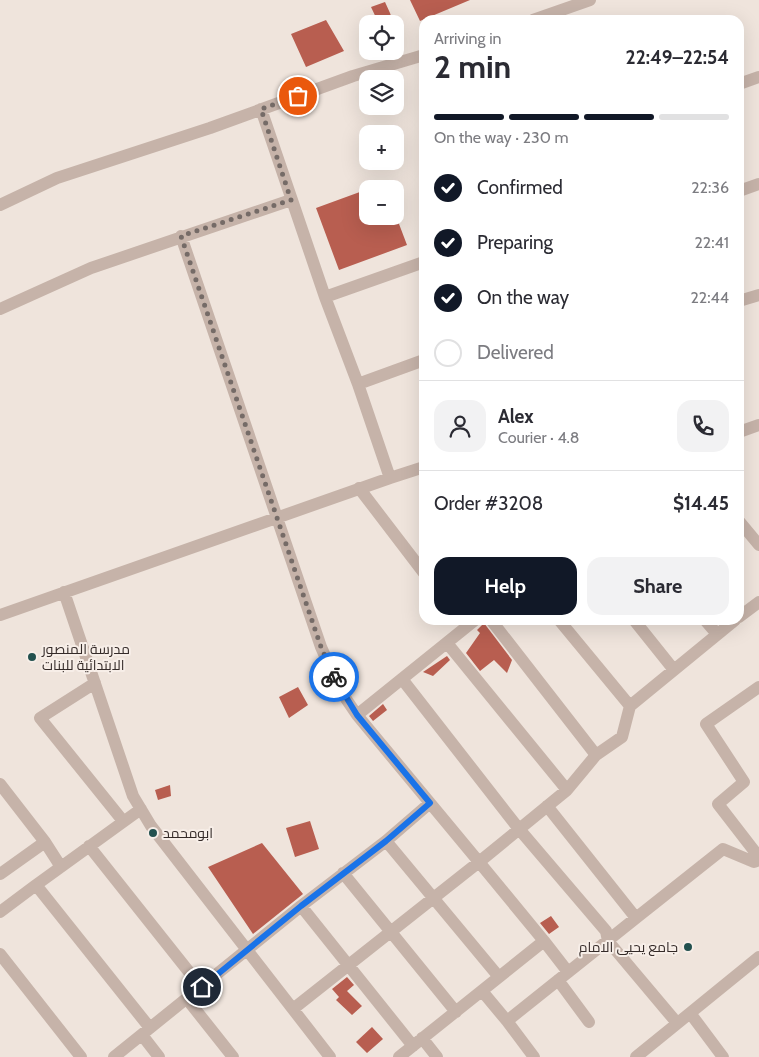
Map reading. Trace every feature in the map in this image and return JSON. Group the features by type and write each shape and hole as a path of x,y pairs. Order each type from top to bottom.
{"street":[{"path":"547,15 590,0"},
{"path":"0,205 56,178 353,76 419,56"},
{"path":"744,82 759,76"},
{"path":"261,109 291,200 390,478"},
{"path":"744,189 759,184"},
{"path":"0,310 91,268 291,200"},
{"path":"181,236 321,647 340,690 357,715 568,972"},
{"path":"325,297 419,264"},
{"path":"744,300 759,295"},
{"path":"358,384 419,362"},
{"path":"744,430 759,425"},
{"path":"0,615 419,469"},
{"path":"359,488 419,566"},
{"path":"744,527 759,545"},
{"path":"64,592 133,796 150,826 330,1057"},
{"path":"744,614 759,602"},
{"path":"357,715 447,643 465,625"},
{"path":"495,625 596,755"},
{"path":"563,625 630,706"},
{"path":"638,625 674,670"},
{"path":"709,625 717,634"},
{"path":"293,1009 568,790 596,755 622,738 630,706 729,625"},
{"path":"447,643 568,790"},
{"path":"402,679 519,829 606,931 608,941 678,1023"},
{"path":"95,683 40,718 123,821"},
{"path":"507,1021 722,849 754,862 759,859 718,804 744,782 706,724 759,687"},
{"path":"0,784 61,866"},
{"path":"114,1057 301,906 386,841 430,803"},
{"path":"547,806 636,918"},
{"path":"0,912 141,809"},
{"path":"386,841 499,977"},
{"path":"1,872 45,842"},
{"path":"89,846 202,987"},
{"path":"342,874 456,1012"},
{"path":"36,885 146,1032 159,1057"},
{"path":"301,906 349,965 418,1042 437,1057"},
{"path":"399,1057 544,941"},
{"path":"0,954 81,1057"},
{"path":"643,1055 678,1023 759,958"},
{"path":"558,980 589,1022"},
{"path":"482,991 534,1057"},
{"path":"186,999 234,1057"},
{"path":"690,1013 723,1057"}],"building":[{"path":"410,0 470,0 434,15 419,15 419,19"},
{"path":"385,2 391,15 375,15 371,7"},
{"path":"326,20 344,51 306,67 291,34"},
{"path":"359,192 359,225 399,225 407,245 339,270 316,208"},
{"path":"482,625 486,625 512,660 507,673 494,660 480,671 466,653 480,633 477,630"},
{"path":"447,656 450,660 433,676 423,672"},
{"path":"298,687 308,705 289,718 279,697"},
{"path":"383,704 387,710 373,721 369,716"},
{"path":"170,785 171,796 158,800 155,790"},
{"path":"310,821 319,849 295,857 286,828"},
{"path":"262,843 303,894 253,934 208,867"},
{"path":"551,916 559,927 549,934 540,923"},
{"path":"347,977 354,985 347,991 362,1006 352,1015 336,1000 339,997 332,989"},
{"path":"372,1027 383,1039 367,1053 356,1042"}],"way so far":[{"path":"298,96 261,109 291,200 181,236 276,518 321,647 334,677"}],"place":[{"name":"مدرسة المنصور الابتدائية للبنات","path":"32,657"},
{"name":"ابومحمد","path":"153,833"},
{"name":"جامع يحيى الامام","path":"688,947"}],"route":[{"path":"202,987 301,906 386,841 430,803 357,715 340,690 334,677"}]}
